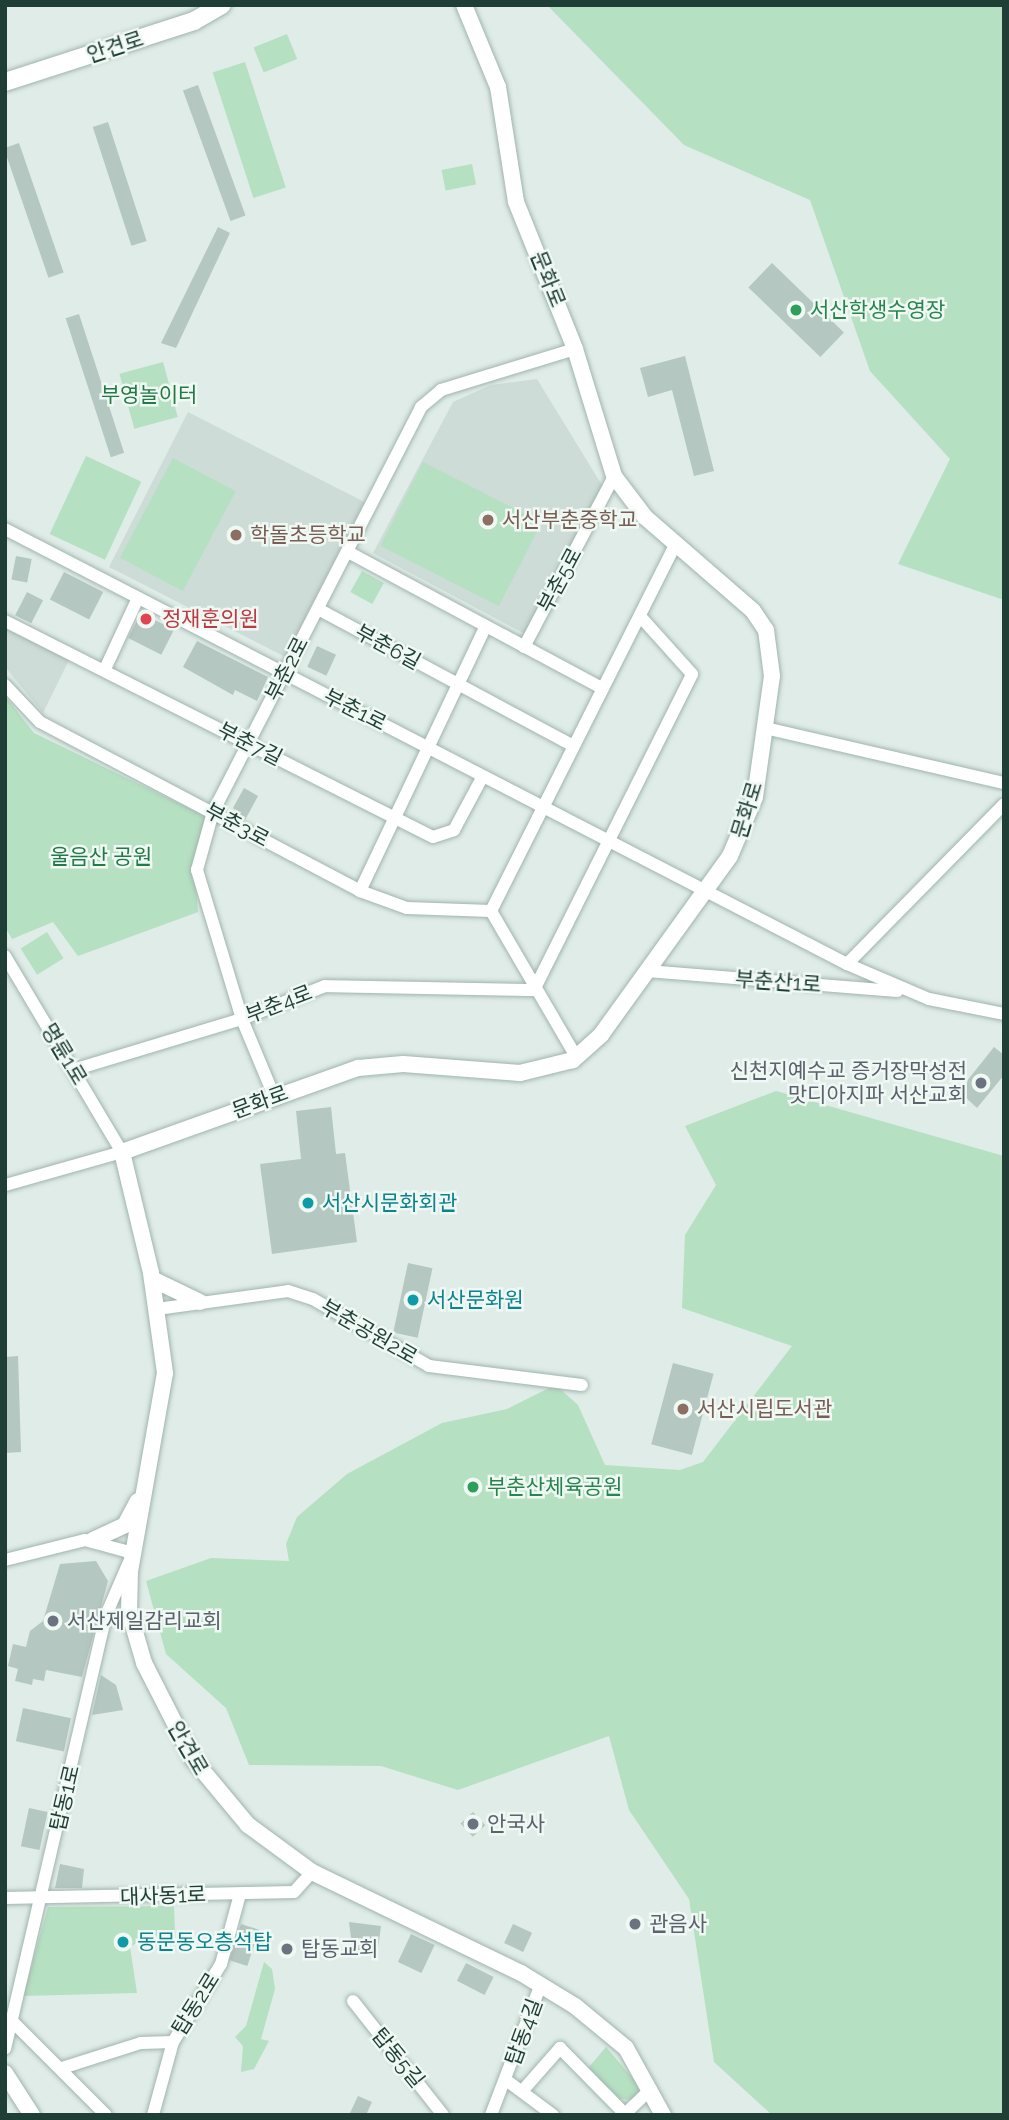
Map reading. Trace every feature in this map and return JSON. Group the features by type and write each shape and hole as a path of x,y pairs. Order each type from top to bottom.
{"main road":[{"name":"안견로","path":"5,82 183,25 222,5"}],"street":[{"name":"문화로","path":"5,1185 122,1152 274,1096 370,1066 520,1073 577,1058 601,1035 705,891 749,818 765,728 772,663 764,625 645,517 614,476 575,349 516,202 498,87 464,5"},
{"name":"부춘2로","path":"274,1096 242,1019 197,870 213,812 429,398 575,349"},
{"name":"부춘5로","path":"524,647 614,476"},
{"name":"부춘1로","path":"5,529 705,891"},
{"path":"577,1058 534,990 491,911 675,545"},
{"path":"348,552 603,689"},
{"path":"105,669 138,598"},
{"name":"부춘6길","path":"318,609 574,746"},
{"path":"534,990 692,673 640,615"},
{"name":"부춘7길","path":"5,621 105,669 433,837 448,835 483,776"},
{"path":"360,891 485,626"},
{"name":"부춘3로","path":"5,685 40,722 360,891 407,908 491,911"},
{"path":"765,728 1004,783"},
{"name":"부춘산1로","path":"847,964 1004,804"},
{"name":"부춘산1로","path":"705,891 847,964 908,992"},
{"name":"명륜1로","path":"5,956 122,1152"},
{"name":"부춘산1로","path":"647,971 908,992 1004,1014"},
{"name":"부춘4로","path":"73,1070 242,1019 325,986 534,990"},
{"name":"안견로","path":"122,1152 152,1279 165,1373 146,1493 133,1553 129,1603 135,1638 198,1769 266,1841 312,1872 541,1984 615,2037 651,2089 663,2115"},
{"path":"152,1279 200,1302"},
{"name":"부춘공원2로","path":"157,1309 267,1290 296,1293 429,1366 582,1385"},
{"path":"5,1560 93,1540 125,1525 146,1493"},
{"path":"93,1540 133,1553"},
{"name":"탑동1로","path":"5,2048 109,1604 133,1553"},
{"name":"대사동1로","path":"5,1898 40,1900 294,1892 312,1872"},
{"name":"탑동2로","path":"153,2115 173,2042 221,1964 240,1894"},
{"name":"탑동4길","path":"491,2115 541,1984"},
{"name":"탑동5길","path":"353,2001 443,2115"},
{"path":"11,2020 62,2068 106,2115"},
{"path":"62,2068 141,2043 173,2042"},
{"path":"524,2089 559,2048 626,2114 651,2089"},
{"path":"5,2073 32,2115"},
{"name":"탑동4길","path":"506,2080 524,2089 553,2115"}],"shaded area":[{"name":"서산부춘중학교","path":"537,379 603,487 525,634 373,553 453,402 491,385"},
{"name":"학돌초등학교","path":"188,412 364,502 285,657 109,567"},
{"path":"5,628 69,660 43,713 5,667"}],"green space":[{"path":"547,5 1004,5 1004,600 898,564 950,459 870,371 810,200 684,145"},
{"path":"287,34 297,59 264,73 254,47"},
{"path":"245,62 286,188 253,198 213,73"},
{"path":"472,164 476,185 446,191 442,170"},
{"name":"부영놀이터","path":"163,362 178,417 134,429 120,374"},
{"path":"86,456 141,482 105,560 50,534"},
{"path":"173,458 236,491 183,591 120,558"},
{"path":"423,462 542,522 499,606 380,546"},
{"path":"362,571 384,583 372,604 350,592"},
{"name":"울음산 공원","path":"5,696 34,733 209,818 194,864 198,912 78,956 53,922 12,939 5,927"},
{"path":"47,932 63,958 37,975 21,948"},
{"path":"776,1091 1004,1156 1004,2115 772,2115 714,2062 689,1899 629,1810 609,1736 458,1790 381,1766 249,1765 226,1708 166,1654 146,1581 211,1558 289,1561 286,1544 297,1517 347,1474 442,1423 507,1409 549,1388 559,1388 578,1405 605,1465 680,1470 703,1462 792,1346 682,1308 685,1235 716,1185 685,1126"},
{"path":"174,1906 175,1934 146,1937 130,1947 137,1993 23,1996 48,1907"},
{"path":"264,1962 272,1969 275,1989 261,2039 269,2041 254,2069 241,2072 243,2046 235,2037 246,2026"},
{"path":"606,2047 641,2088 634,2100 620,2099 588,2068"}],"building":[{"path":"198,85 246,216 231,221 183,90"},
{"path":"108,122 147,241 131,246 93,127"},
{"path":"19,143 64,273 48,278 5,151 5,148"},
{"path":"218,227 230,233 176,348 161,343"},
{"name":"서산학생수영장","path":"772,263 844,332 820,357 748,287"},
{"path":"79,314 124,453 111,457 66,318"},
{"path":"685,356 714,471 694,476 672,390 648,397 640,368"},
{"path":"16,556 32,559 27,583 11,580"},
{"path":"64,572 103,592 89,620 50,600"},
{"path":"27,592 43,600 31,623 15,615"},
{"path":"141,613 174,630 161,655 128,638"},
{"path":"197,641 268,677 257,701 235,690 233,695 183,667"},
{"path":"317,646 336,655 326,676 307,667"},
{"path":"244,788 258,796 245,820 233,808"},
{"name":"신천지예수교 증거장막성전 맛디아지파 서산교회","path":"994,1047 1004,1055 1004,1075 977,1108 959,1091"},
{"name":"서산시문화회관","path":"331,1107 336,1154 345,1153 357,1242 272,1254 260,1164 301,1159 296,1111"},
{"name":"서산문화원","path":"408,1263 432,1268 418,1338 393,1332"},
{"path":"18,1356 21,1452 5,1453 5,1357"},
{"name":"서산시립도서관","path":"673,1363 714,1374 692,1455 651,1444"},
{"name":"서산제일감리교회","path":"96,1561 108,1581 82,1677 46,1670 44,1681 33,1679 32,1685 15,1681 18,1669 8,1666 13,1644 26,1647 30,1631 43,1621 60,1564"},
{"path":"101,1675 116,1685 123,1710 92,1715"},
{"path":"23,1708 71,1718 64,1751 16,1741"},
{"path":"29,1808 48,1812 39,1850 21,1846"},
{"name":"안국사","path":"473,1812 485,1825 473,1837 461,1824"},
{"path":"60,1864 84,1869 82,1888 55,1888"},
{"path":"349,1922 381,1926 377,1956 353,1953"},
{"path":"241,1924 259,1930 247,1966 229,1960"},
{"path":"513,1924 532,1933 523,1952 504,1943"},
{"path":"411,1934 435,1945 421,1973 398,1962"},
{"path":"466,1963 494,1977 485,1995 457,1981"},
{"path":"358,2096 372,2102 366,2115 349,2115"}],"place":[{"name":"서산학생수영장","path":"796,310"},
{"name":"서산부춘중학교","path":"488,520"},
{"name":"학돌초등학교","path":"236,535"},
{"name":"정재훈의원","path":"146,619"},
{"name":"신천지예수교 증거장막성전 맛디아지파 서산교회","path":"981,1083"},
{"name":"서산시문화회관","path":"308,1203"},
{"name":"서산문화원","path":"413,1300"},
{"name":"서산시립도서관","path":"683,1409"},
{"name":"부춘산체육공원","path":"473,1487"},
{"name":"서산제일감리교회","path":"53,1621"},
{"name":"안국사","path":"473,1824"},
{"name":"관음사","path":"635,1924"},
{"name":"동문동오층석탑","path":"123,1942"},
{"name":"탑동교회","path":"287,1949"}]}
